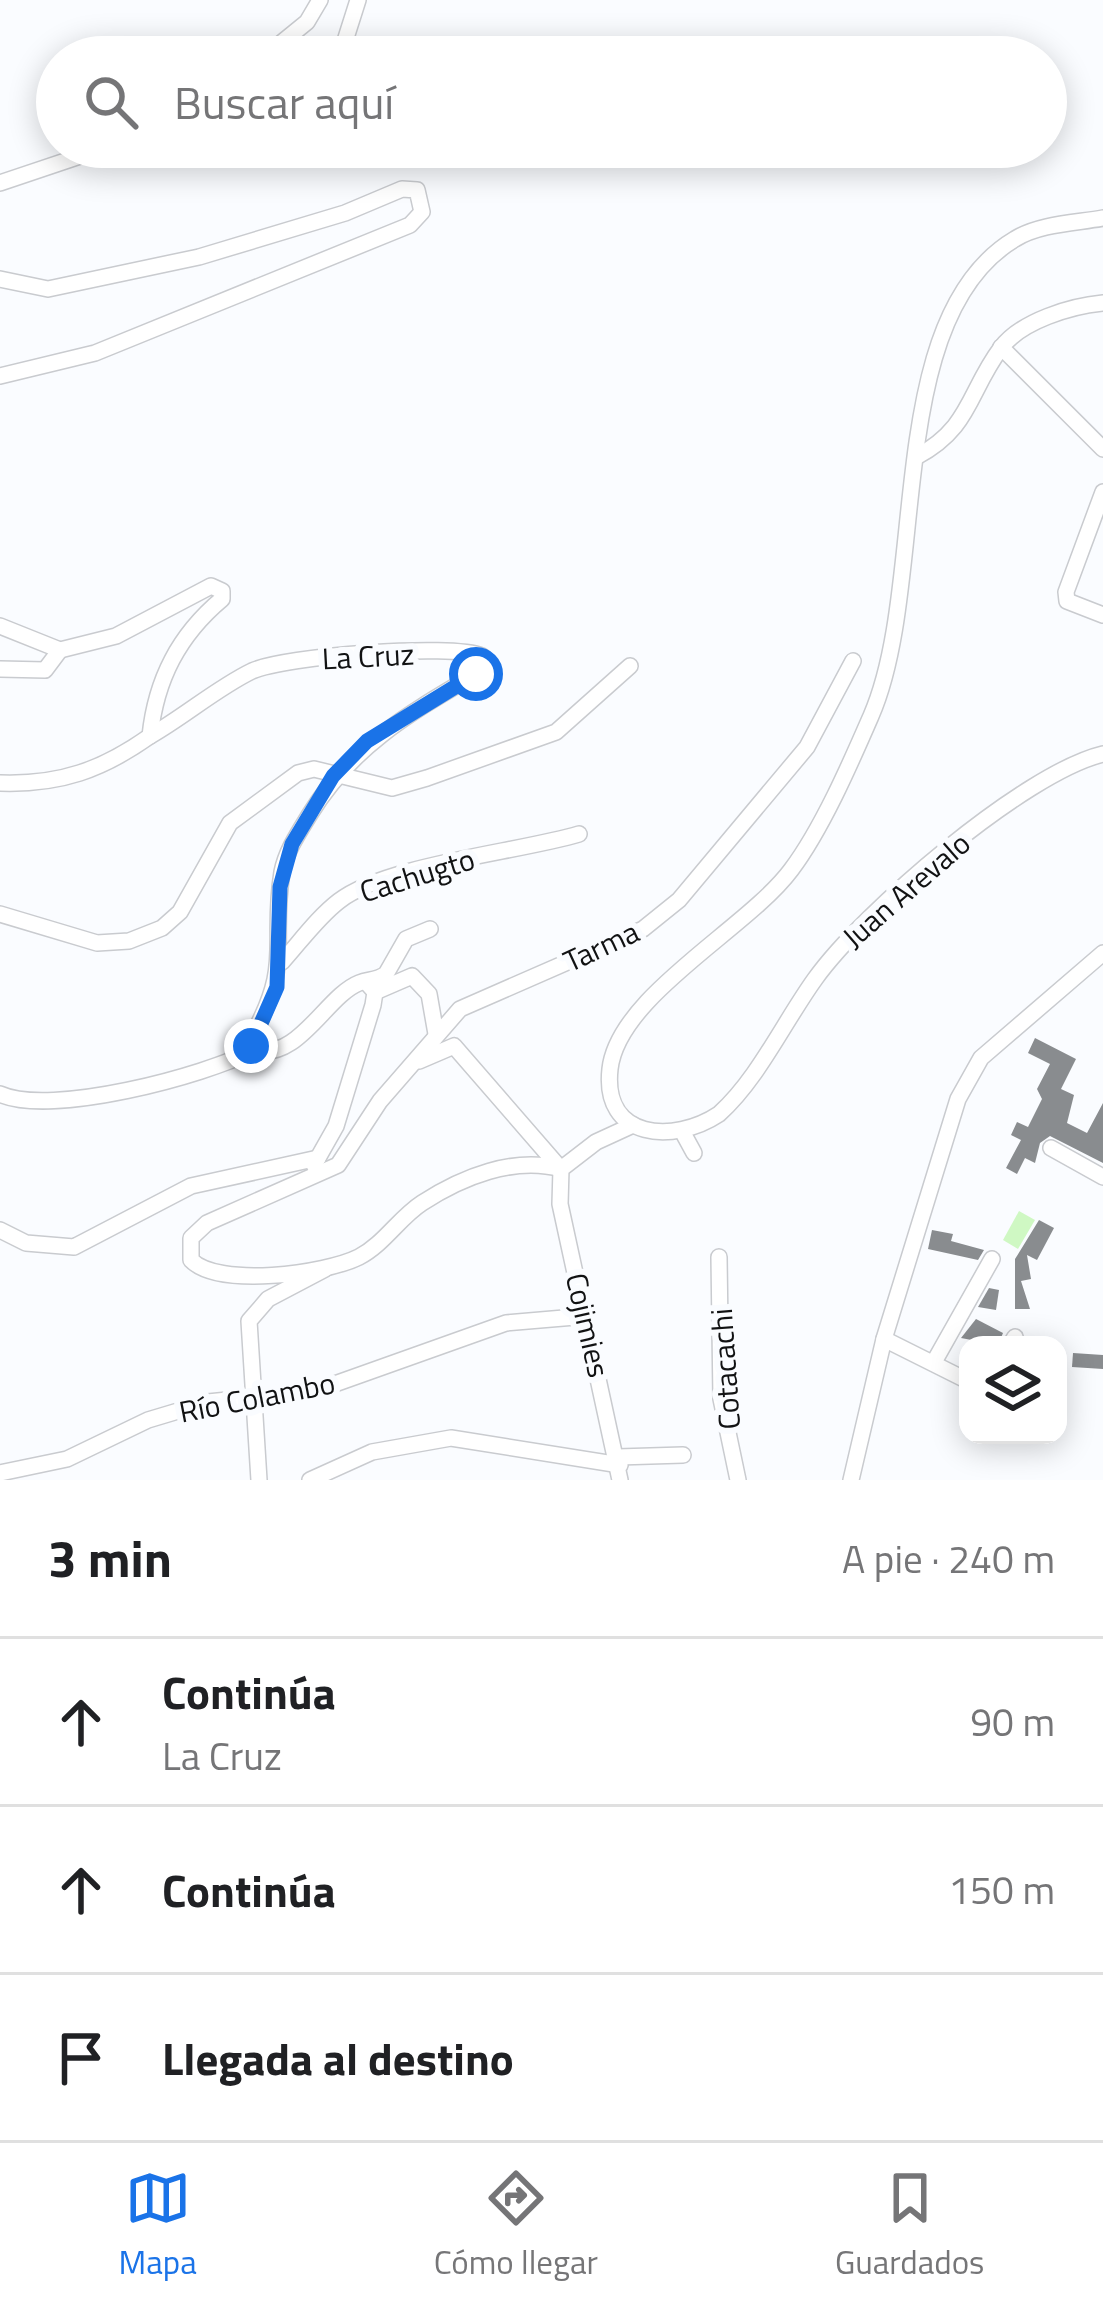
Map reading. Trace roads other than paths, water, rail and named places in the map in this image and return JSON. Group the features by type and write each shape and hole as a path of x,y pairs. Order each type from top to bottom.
{"street":[{"path":"290,36 307,22 320,0"},
{"path":"346,36 358,0"},
{"path":"0,183 45,168"},
{"path":"0,279 48,289 199,257 345,213 402,189 417,190 424,206 410,225 116,344 0,376"},
{"path":"694,1153 682,1132 658,1135 633,1124 618,1107 610,1078 626,1026 790,871 870,718 902,595 916,457 937,343 971,280 1000,249 1028,232 1103,218"},
{"path":"916,457 959,427 1001,346 1017,332 1103,303"},
{"path":"1001,346 1103,449"},
{"path":"1103,492 1066,592 1067,601 1103,615"},
{"path":"0,626 59,650 116,636 211,586 222,591 222,599 202,614 176,649 160,686 150,736 109,764 69,780 0,783"},
{"path":"0,669 45,670 59,650"},
{"name":"La Cruz","path":"150,736 254,670 289,661 373,653 482,656 476,674 367,741 333,776"},
{"name":"Tarma","path":"332,1264 250,1276 211,1274 190,1259 191,1238 207,1223 338,1165 380,1101 460,1010 643,928 679,900 807,746 853,661"},
{"path":"0,914 98,943 129,941 162,928 180,912 244,809 298,773 314,769 392,788 520,748 556,732 630,667"},
{"name":"Juan Arevalo","path":"682,1132 706,1124 726,1108 837,949 893,893 1049,778 1103,754"},
{"path":"254,1050 250,1040 277,987 282,962 283,866 333,776"},
{"name":"Cachugto","path":"282,962 338,901 358,890 480,854 579,834"},
{"path":"307,1178 336,1126 371,988 386,974 406,939 430,929"},
{"path":"851,1480 884,1339 940,1147 981,1058 1103,953"},
{"path":"0,1094 32,1104 85,1102 254,1050 268,1052 293,1041 358,983 371,988 412,976 429,994 436,1034"},
{"path":"415,1063 454,1046 561,1169"},
{"path":"259,1480 248,1321 255,1308 378,1244 420,1203 496,1168 518,1163 561,1169 596,1142 633,1124"},
{"path":"1051,1148 1103,1177"},
{"path":"0,1230 26,1243 74,1246 191,1186 318,1158"},
{"name":"Cojimies","path":"561,1169 560,1204 619,1467"},
{"name":"Cotacachi","path":"719,1256 721,1399 738,1480"},
{"path":"934,1362 992,1259"},
{"name":"Río Colambo","path":"0,1473 67,1460 148,1420 188,1408 315,1391 506,1323 587,1316"},
{"path":"884,1339 959,1376"},
{"path":"310,1480 371,1452 452,1438 619,1467 683,1454"}]}
